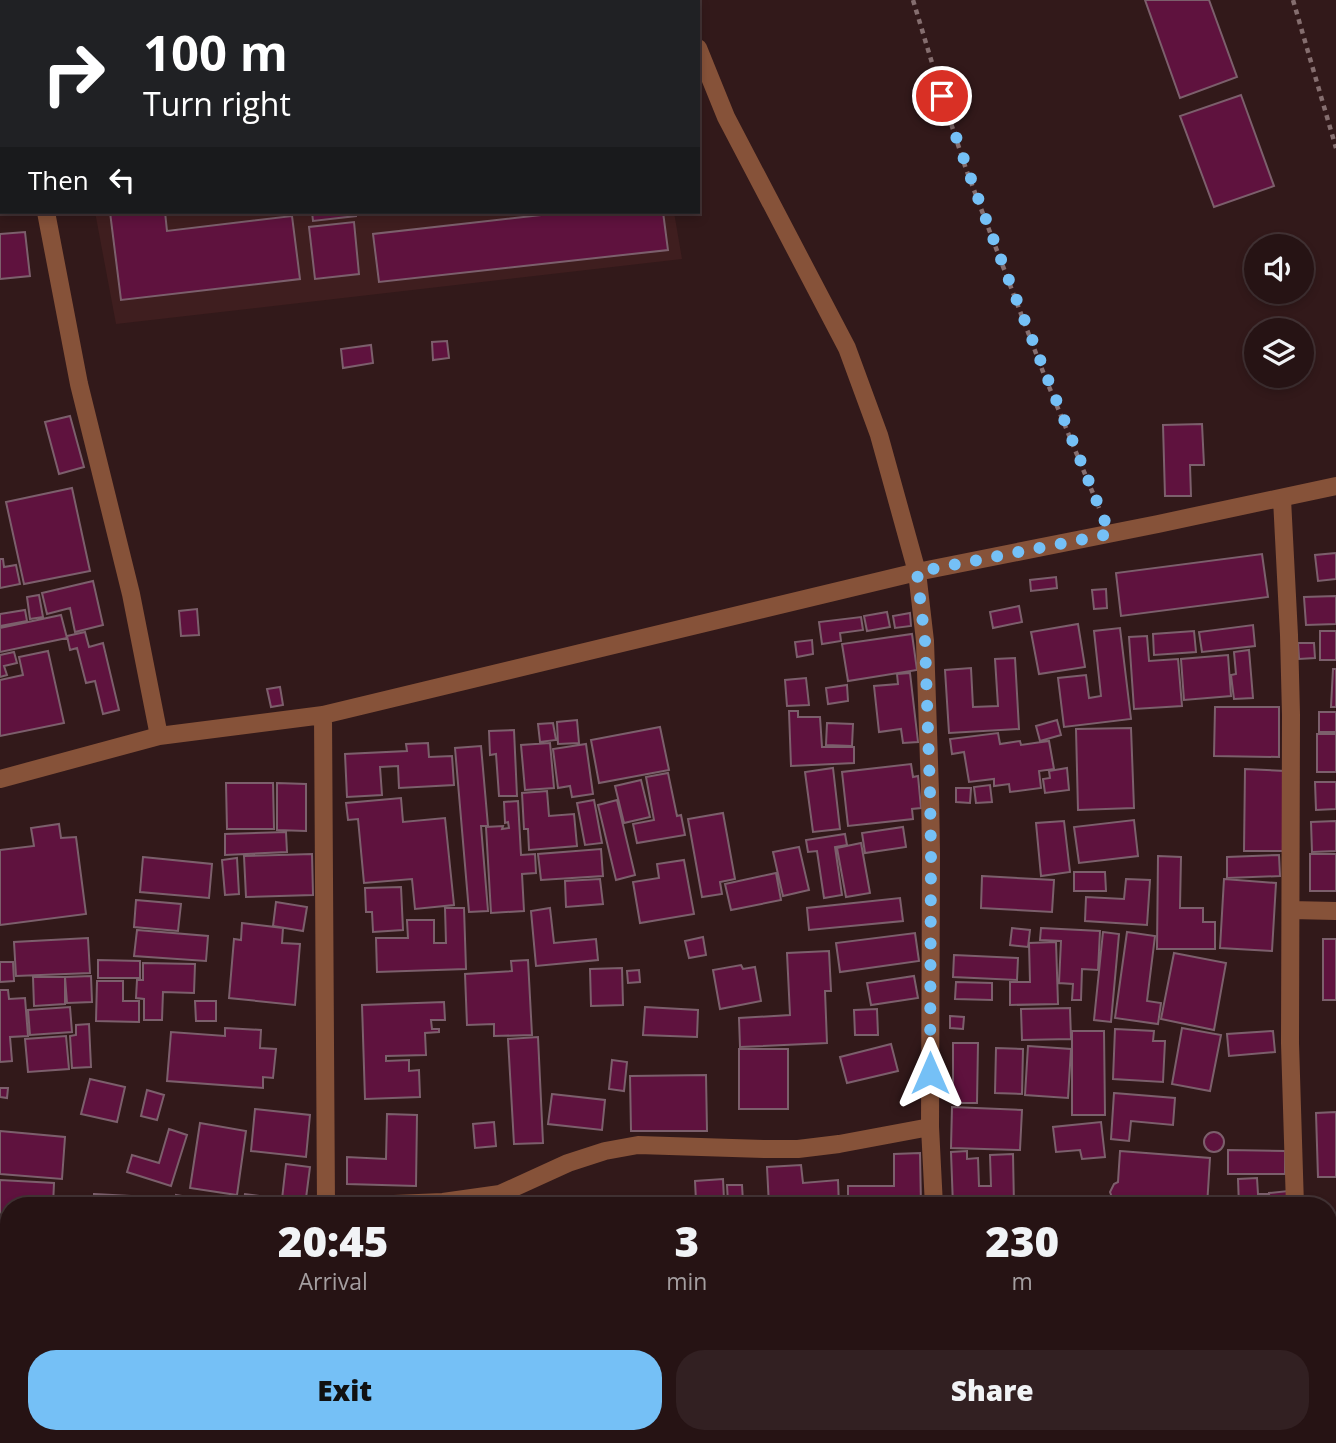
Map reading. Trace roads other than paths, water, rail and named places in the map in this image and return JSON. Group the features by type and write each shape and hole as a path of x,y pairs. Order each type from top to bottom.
{"street":[{"path":"700,53 726,117 847,348 879,435 917,572 925,641 930,817 930,1127 934,1197"},
{"path":"46,214 79,384 131,594 159,736"},
{"path":"0,779 159,736 323,715 917,572 1336,486"},
{"path":"1282,499 1291,715 1290,1043 1295,1197"},
{"path":"323,715 326,1197"},
{"path":"1291,910 1336,911"},
{"path":"479,1197 500,1194 568,1163 605,1151 638,1145 798,1149 930,1127"}]}
